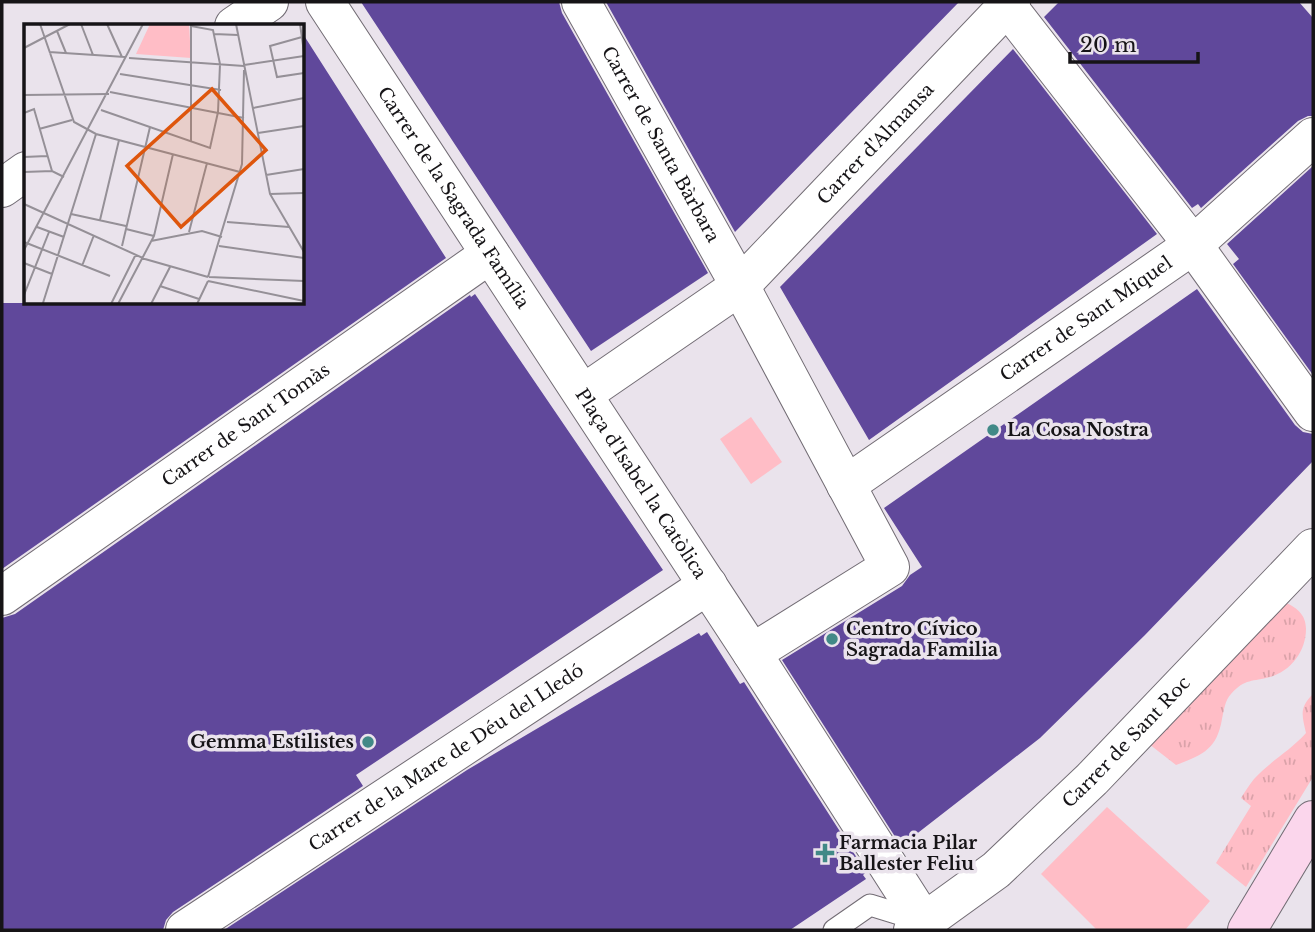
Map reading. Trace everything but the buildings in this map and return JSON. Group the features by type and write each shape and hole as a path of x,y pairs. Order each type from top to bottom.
{"main road":[{"path":"1247,930 1313,820"}],"street":[{"path":"237,24 270,2"},
{"name":"Carrer de la Sagrada Família","path":"325,2 583,394"},
{"name":"Carrer de Santa Bàrbara","path":"581,2 740,286"},
{"path":"1007,3 1193,246 1313,412"},
{"name":"Carrer d'Almansa","path":"740,286 1007,3"},
{"name":"Carrer de Sant Miquel","path":"846,485 1193,246 1313,137"},
{"path":"2,188 24,172"},
{"name":"Carrer de Sant Tomàs","path":"2,596 490,254"},
{"path":"740,286 890,567 752,653"},
{"name":"Plaça d'Isabel la Catòlica","path":"740,286 583,394 752,653 918,926"},
{"name":"Carrer de Sant Roc","path":"918,926 996,870 1092,779 1313,548"},
{"name":"Carrer de la Mare de Déu del Lledó","path":"185,930 708,585"}],"lane":[{"path":"834,930 870,905 918,926"}],"green space":[{"path":"751,417 782,462 751,484 720,439"},
{"path":"1284,602 1300,612 1306,624 1303,645 1291,665 1278,674 1245,683 1236,689 1226,702 1220,729 1212,744 1194,758 1176,765 1149,744"},
{"path":"1313,694 1313,777 1246,887 1216,863 1251,806 1241,798 1249,786 1306,733 1303,712 1305,703"},
{"path":"1107,807 1210,901 1185,930 1097,930 1041,874"}],"place":[{"name":"La Cosa Nostra","path":"993,430"},
{"name":"Centro Cívico Sagrada Familia","path":"832,639"},
{"name":"Gemma Estilistes","path":"368,742"},
{"name":"Farmacia Pilar Ballester Feliu","path":"825,853"}]}
